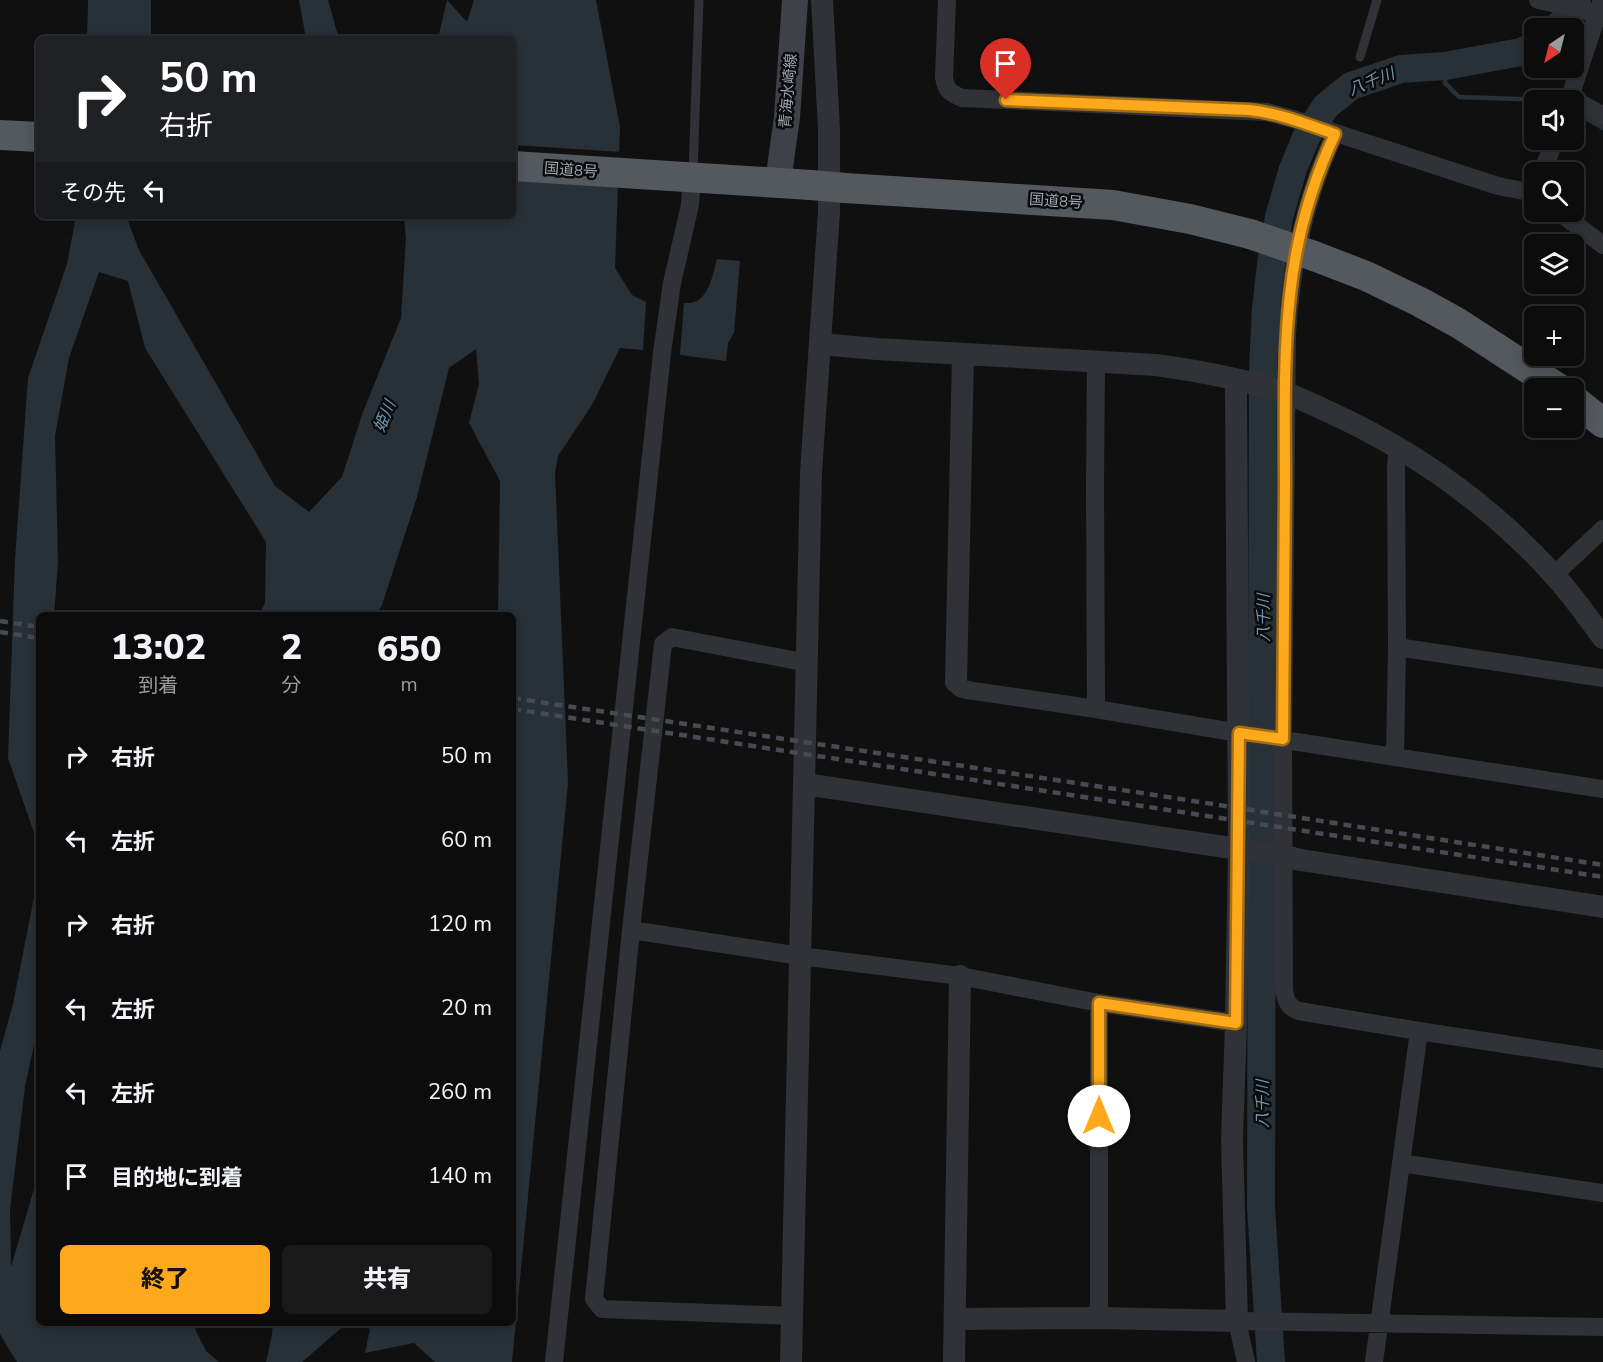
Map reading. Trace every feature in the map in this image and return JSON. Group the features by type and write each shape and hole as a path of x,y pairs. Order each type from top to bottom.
{"highway":[{"path":"0,135 36,137"},
{"name":"国道8号","path":"516,166 1113,205 1190,219 1250,234 1366,276 1420,302 1468,329 1543,378"},
{"path":"1584,408 1603,423"}],"main road":[{"name":"青海水崎線","path":"767,182 787,117 795,0"}],"street":[{"path":"791,1362 811,472 829,212 829,129 822,0"},
{"path":"947,0 945,85 949,91 962,98 1267,112 1498,186 1524,190"},
{"path":"1538,0 1597,10 1572,90"},
{"path":"1584,106 1603,116"},
{"path":"1335,134 1316,179 1307,208 1293,271 1288,312 1285,393 1283,739 1284,990 1286,1001 1291,1008 1299,1011 1603,1059"},
{"path":"554,1362 662,353 672,283 694,177"},
{"path":"1572,222 1603,245"},
{"path":"820,344 1156,365 1195,370 1285,393 1342,418 1400,449 1456,486 1496,517 1554,575 1603,638"},
{"path":"963,354 956,682 960,688 1603,789"},
{"path":"1096,361 1096,709"},
{"path":"1237,380 1239,849 1232,1140 1246,1322 1246,1362"},
{"path":"1395,756 1396,466 1400,449"},
{"path":"1554,575 1603,529"},
{"path":"793,1316 602,1310 594,1299 631,930 663,644 672,637 808,663"},
{"path":"1397,647 1603,678"},
{"path":"804,784 1239,849 1603,907"},
{"path":"631,930 800,956 960,976 1099,1003 1236,1023"},
{"path":"954,1362 960,976"},
{"path":"1099,1003 1099,1318"},
{"path":"1374,1362 1419,1031"},
{"path":"1401,1163 1603,1193"},
{"path":"956,1319 1099,1318 1379,1325 1603,1327"}],"lane":[{"path":"694,177 699,0"},
{"path":"1360,57 1377,0"}],"water":[{"path":"88,0 151,0 151,36 87,36"},
{"path":"299,0 328,0 338,36 305,36"},
{"name":"姫川","path":"447,0 467,22 474,0 596,0 620,127 615,268 632,295 646,302 643,350 620,348 592,405 558,456 555,473 568,783 516,1321 516,612 498,612 500,481 469,423 479,384 476,349 449,368 417,497 378,612 260,612 265,603 266,542 145,348 128,281 99,272 69,358 55,436 58,562 54,612 36,612 36,838 8,758 15,559 28,378 67,264 75,219 127,219 139,250 275,486 309,512 342,477 363,412 401,318 406,239 404,219 516,219 516,36 439,36"},
{"path":"717,259 740,261 734,333 728,343 726,361 680,355 684,303 693,302 704,295 710,284"},
{"path":"36,887 36,1035 25,1087 10,1209 11,1267 36,1182 36,1326 194,1326 206,1351 219,1362 17,1362 0,1334 0,1051 13,1004"},
{"path":"273,1326 344,1326 302,1362 266,1362"},
{"path":"361,1326 515,1326 512,1362 435,1362 414,1343 365,1353 370,1329"}],"pier":[{"path":"516,145 622,152 621,187 516,180"}],"waterway":[{"name":"八千川","path":"1567,18 1577,0"},
{"name":"八千川","path":"1271,1362 1261,1208 1263,370 1266,308 1279,217 1293,169 1307,135 1326,106 1351,86 1401,69 1445,66 1524,51"},
{"path":"1445,66 1445,83 1459,97 1524,99"},
{"path":"1584,117 1603,128"}],"railway":[{"path":"0,621 36,627"},
{"path":"0,632 36,638"},
{"path":"516,698 1603,865"},
{"path":"516,709 1603,877"}],"route":[{"path":"1006,100 1249,110 1293,119 1335,134 1325,154 1307,208 1293,271 1288,312 1285,393 1283,739 1239,733 1236,1023 1099,1003 1099,1116"}]}
